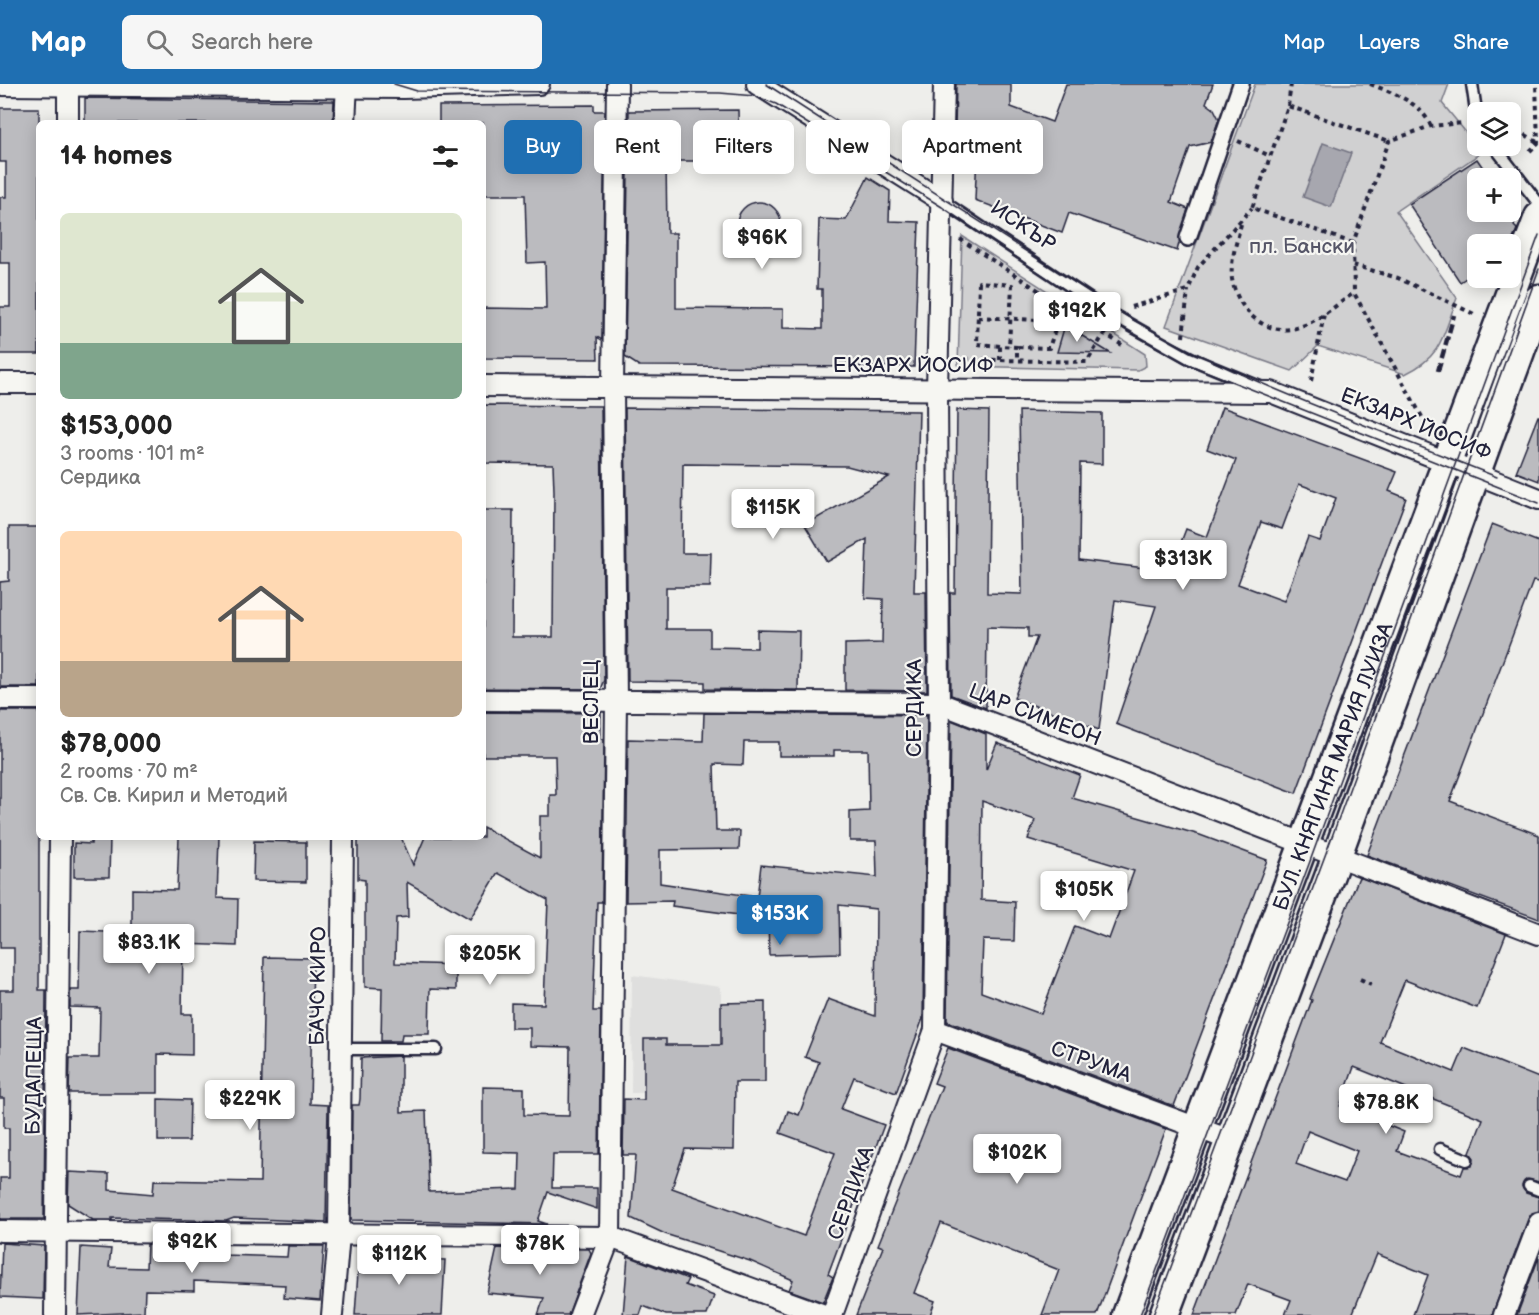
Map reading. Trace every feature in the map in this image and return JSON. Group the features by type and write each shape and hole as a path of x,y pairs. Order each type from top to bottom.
{"main road":[{"name":"БУЛ. КНЯГИНЯ МАРИЯ ЛУИЗА","path":"1128,1315 1539,217"},
{"name":"БУЛ. КНЯГИНЯ МАРИЯ ЛУИЗА","path":"1164,1315 1336,857 1539,299"}],"street":[{"path":"0,85 539,84"},
{"name":"ВЕСЛЕЦ","path":"580,1315 610,1237 616,700 613,387 617,84"},
{"name":"ИСКЪР","path":"756,84 942,201"},
{"name":"СЕРДИКА","path":"832,1315 935,1030 939,703 937,390 944,84"},
{"path":"1188,238 1242,84"},
{"path":"68,85 68,120"},
{"path":"345,120 346,86"},
{"path":"0,383 36,383"},
{"name":"ЕКЗАРХ ЙОСИФ","path":"486,386 1271,392 1539,499"},
{"path":"0,699 36,699"},
{"name":"ЦАР СИМЕОН","path":"486,700 939,703 1539,934"},
{"name":"БУДАПЕЩА","path":"56,1315 60,840"},
{"name":"БАЧО КИРО","path":"332,1315 339,1235 344,840"},
{"name":"СТРУМА","path":"935,1030 1230,1140"},
{"path":"1504,1315 1539,1223"},
{"path":"0,1232 610,1237 824,1315"}],"lane":[{"path":"1472,84 1474,102"},
{"path":"1502,156 1539,204"},
{"name":"ИСКЪР","path":"942,201 1115,316 1189,358 1271,392"},
{"path":"341,1049 436,1049"},
{"path":"1440,1149 1467,1160"}],"path":[{"path":"1182,339 1188,290 1198,267 1252,208 1288,106 1291,84"},
{"path":"1370,84 1407,98 1426,115 1431,126"},
{"path":"1530,151 1538,143 1536,84"},
{"path":"1288,106 1389,141 1431,126 1467,124"},
{"path":"1521,132 1538,143"},
{"path":"1235,140 1270,156"},
{"path":"1389,141 1353,243 1354,293 1426,426 1443,432"},
{"path":"1252,208 1353,243"},
{"path":"1241,222 1233,280 1240,302 1258,323 1283,329 1297,328 1354,293"},
{"path":"942,227 1122,345"},
{"path":"1208,245 1215,247"},
{"path":"1353,265 1398,278 1480,317"},
{"path":"978,317 1010,318 1058,321 1049,348 1010,347 978,344 978,317 979,282 1012,285 1010,318 1010,347"},
{"path":"938,358 1087,362 1119,311 1188,290"},
{"path":"1311,381 1324,313"},
{"path":"1000,346 1000,360"},
{"path":"1017,347 1017,360"},
{"path":"1360,979 1371,984"}],"shaded area":[{"path":"1323,143 1351,153 1331,207 1303,197"},
{"path":"632,975 721,987 721,1092 631,1093"}],"green space":[{"name":"пл. Бански","path":"1255,84 1449,84 1442,103 1467,134 1467,156 1476,156 1396,211 1457,298 1440,343 1427,360 1405,374 1318,346 1292,371 1166,326"},
{"path":"962,236 1145,354 1146,366 1138,370 958,366"}],"building":[{"path":"956,84 1011,84 1011,107 1052,122 1066,84 1213,84 1206,103 1214,109 1219,119 1211,142 1190,147 1171,202 1188,209 1177,251 1069,213 1062,233 975,200 976,174 1043,174 1043,120 955,120"},
{"path":"85,98 334,101 333,120 85,120"},
{"path":"594,105 594,111 605,111 605,120 594,120 594,174 604,174 602,340 597,337 598,359 486,358 486,308 546,309 545,262 527,263 525,195 486,195 486,120 439,120 439,106"},
{"path":"0,108 39,108 39,120 36,120 36,354 0,354 0,307 10,307 10,263 0,263 0,197 6,197 6,162 0,162"},
{"path":"738,110 738,120 693,120 693,161 681,161 681,120 629,120 629,111"},
{"path":"1477,159 1483,168 1467,168 1467,222 1515,222 1514,226 1517,229 1515,234 1467,234 1467,277 1460,282 1409,204"},
{"path":"628,174 666,174 667,233 676,233 676,308 783,309 783,328 822,329 822,289 817,289 819,219 846,220 868,177 890,191 889,221 919,222 914,367 639,366 625,357"},
{"path":"759,202 774,209 781,224 774,239 759,246 744,239 737,224 744,209"},
{"path":"1065,325 1079,334 1110,353 1057,352"},
{"path":"486,405 601,406 604,680 600,689 486,688 486,510 513,510 512,637 553,637 553,464 486,463"},
{"path":"1222,407 1397,472 1389,491 1406,498 1296,793 1116,724 1156,606 1115,600 1099,730 1014,698 1037,637 1028,637 1028,628 987,627 986,708 951,695 950,593 955,593 957,410 989,411 987,593 1022,594 1019,411 1102,413 1102,464 1080,463 1079,560 1170,571 1186,529 1207,537 1236,460 1207,449","holes":["1299,484 1336,498 1320,541 1308,537 1284,601 1238,584 1261,522 1282,529"]},
{"path":"625,408 919,411 914,592 926,592 927,691 845,690 845,644 882,643 883,599 865,598 867,539 827,562 805,525 889,477 847,466 683,464 682,553 711,553 710,587 666,587 666,629 710,629 710,647 757,648 757,630 799,631 798,690 705,689 705,682 628,681"},
{"path":"1539,416 1539,481 1516,472"},
{"path":"1492,524 1539,542 1539,582 1533,581 1450,801 1539,835 1539,919 1367,855"},
{"path":"9,527 36,527 36,687 0,687 0,582 9,581"},
{"path":"0,711 36,711 39,990 46,990 44,1219 0,1219 0,1178 9,1178 9,1128 4,1128 4,1098 0,1098 0,990 14,990 14,948 0,948"},
{"path":"486,712 601,713 601,739 604,739 602,902 597,902 593,1011 601,1011 599,1154 553,1154 552,1188 597,1188 597,1209 548,1192 538,1221 547,1224 351,1220 352,1105 359,1105 361,1058 401,1056 401,1112 426,1111 429,1192 519,1189 520,1153 483,1152 483,1087 524,1088 524,1115 569,1116 570,1047 530,1046 530,1028 511,1028 511,1003 544,1004 548,900 498,873 470,919 407,882 408,917 396,918 395,963 456,965 456,990 430,989 429,1034 402,1034 401,1041 381,1041 382,988 365,987 365,880 358,879 358,840 402,840 413,865 424,840 486,840 486,829 540,858 540,816 550,816 550,795 556,795 555,756 486,756"},
{"path":"704,713 927,715 923,1018 896,1093 854,1077 841,1109 884,1125 828,1274 833,1277 823,1302 789,1290 793,1280 750,1261 665,1234 631,1218 636,1155 623,1155 624,1099 644,1100 644,1039 666,1039 666,1045 721,1045 721,1003 765,1002 765,1082 735,1082 734,1150 685,1149 672,1188 804,1236 835,1153 780,1133 788,1111 799,1115 819,1062 805,1057 828,999 875,1016 876,909 839,905 840,953 769,955 768,919 672,906 673,901 626,902 628,739 703,741","holes":["744,742 779,742 779,756 834,756 834,750 868,750 869,811 850,812 850,841 876,841 877,877 761,865 757,897 660,883 660,850 739,849 740,831 716,831 714,764 743,765"]},
{"path":"951,720 986,734 986,770 997,743 1080,775 1072,798 1200,835 1267,860 1174,1106 947,1021","holes":["982,801 1035,820 1028,839 1134,871 1109,939 1075,926 1041,1014 981,992 983,940 1014,941 1015,902 981,900"]},
{"path":"91,840 110,840 109,877 74,877 74,843 91,844"},
{"path":"179,840 219,840 217,898 238,899 237,946 183,944 182,1014 192,1014 192,1055 158,1054 158,1093 69,1093 70,1058 99,1058 100,1008 70,1007 70,990 79,990 80,931 132,933 132,889 177,890"},
{"path":"254,841 306,842 306,882 253,881"},
{"path":"1359,877 1506,934 1477,1008 1405,980 1380,1042 1454,1072 1464,1048 1539,1078 1539,1182 1527,1179 1522,1186 1526,1193 1539,1197 1539,1211 1532,1213 1528,1219 1492,1315 1413,1315 1428,1275 1377,1254 1352,1315 1285,1315 1291,1300 1248,1284 1236,1315 1194,1315 1312,1000 1310,999","holes":["1354,1067 1483,1119 1470,1153 1474,1158 1472,1166 1464,1167 1461,1175 1397,1151 1404,1132 1340,1106","1308,1131 1357,1151 1345,1182 1296,1164"]},
{"path":"264,957 313,958 310,1104 328,1105 326,1222 234,1218 226,1221 112,1218 112,1220 93,1220 68,1204 69,1172 109,1174 109,1190 153,1194 154,1180 260,1182"},
{"path":"948,1048 1166,1129 1097,1315 1042,1315 1059,1270 941,1223 914,1293 935,1301 930,1315 856,1315 883,1247 878,1245 942,1086 934,1083"},
{"path":"158,1099 190,1100 189,1141 158,1141"},
{"path":"2,1243 44,1246 43,1299 0,1297"},
{"path":"147,1244 225,1245 224,1255 287,1257 288,1246 324,1246 320,1301 284,1298 285,1285 194,1281 194,1291 145,1290 144,1312 78,1315 81,1247 111,1249 109,1267 146,1268"},
{"path":"366,1247 381,1247 381,1258 445,1260 442,1315 355,1315 359,1258"},
{"path":"497,1248 589,1249 591,1253 568,1315 538,1315 544,1298 487,1293"},
{"path":"628,1256 688,1279 685,1285 714,1296 707,1315 666,1315 643,1306 640,1315 623,1315"},
{"path":"1539,1257 1539,1315 1517,1315"}],"tram line":[{"path":"394,84 417,91 720,93 755,96 776,104 942,207 1125,330 1185,363 1539,503"},
{"path":"766,84 1128,317 1172,341 1263,384 1497,477"},
{"path":"1140,1315 1309,864 1539,235"},
{"path":"1153,1315 1326,853 1539,269"}],"railway":[{"path":"1438,371 1454,315"}]}
